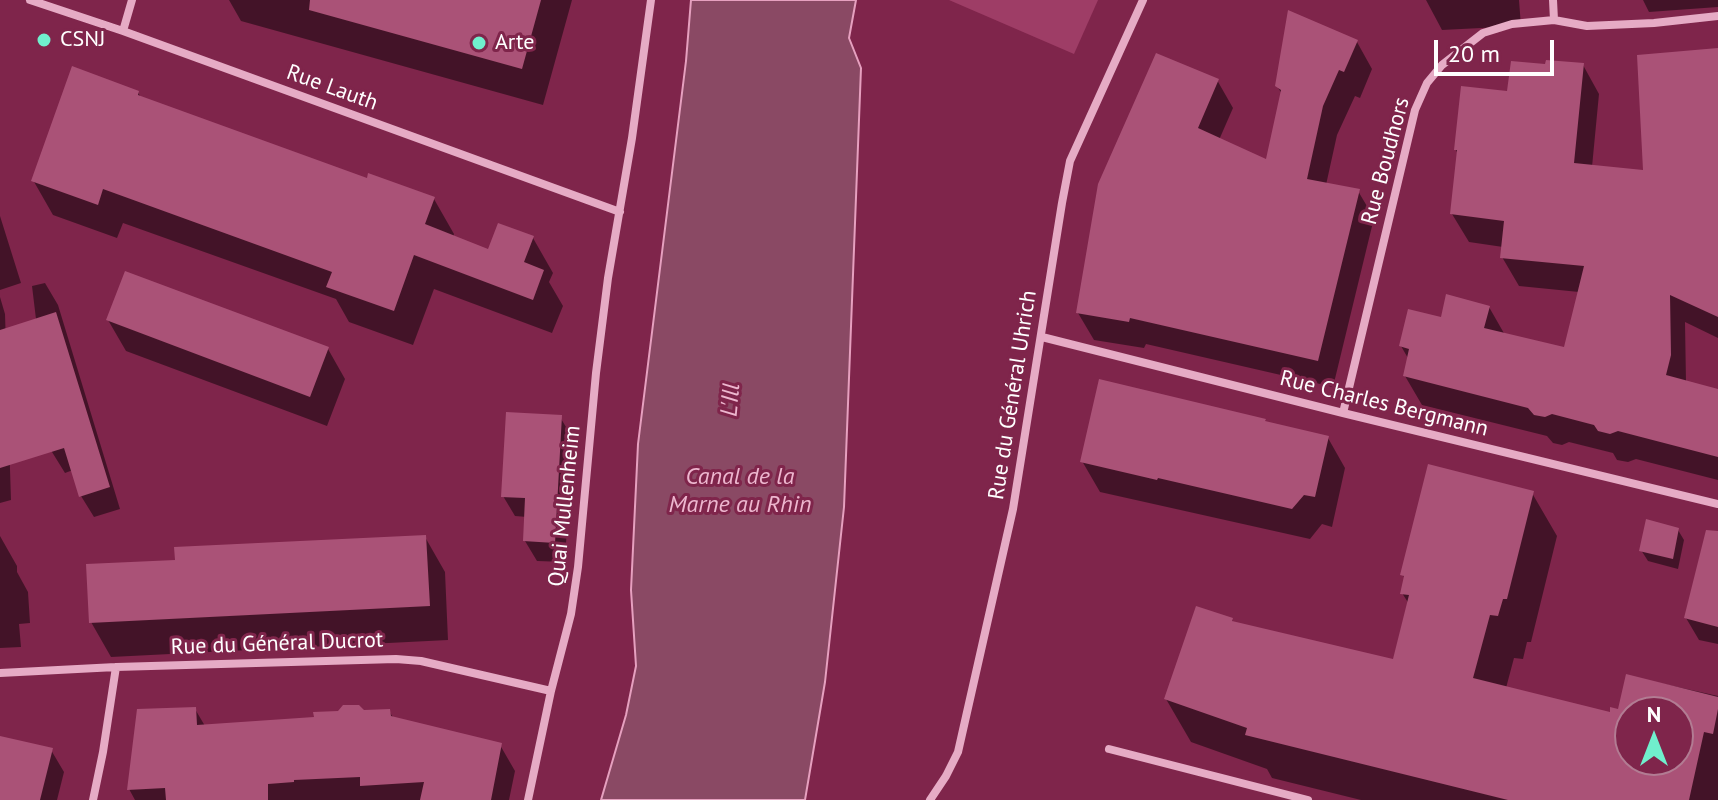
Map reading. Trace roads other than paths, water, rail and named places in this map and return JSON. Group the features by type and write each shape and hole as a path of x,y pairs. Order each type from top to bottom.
{"street":[{"name":"Rue Lauth","path":"30,0 620,212"},
{"path":"123,31 132,0"},
{"name":"Quai Mullenheim","path":"528,800 571,614 608,278 651,0"},
{"name":"Rue du Général Uhrich","path":"930,800 958,752 1013,509 1070,161 1143,0"},
{"path":"1553,0 1554,20"},
{"name":"Rue Boudhors","path":"1343,413 1415,110 1427,83 1442,65 1483,33 1512,24 1554,20 1587,26 1718,16"},
{"name":"Rue Charles Bergmann","path":"1042,337 1718,504"},
{"name":"Rue du Général Ducrot","path":"0,673 396,659 421,661 551,691"},
{"path":"93,800 116,667"},
{"path":"1109,749 1308,800"}],"water":[{"name":"Canal de la Marne au Rhin","path":"691,0 856,0 849,38 861,68 844,507 825,682 805,800 601,800 626,715 636,666 631,590 638,444"}],"place":[{"name":"CSNJ","path":"44,40"},
{"name":"Arte","path":"479,43"}],"water label":[{"name":"L'Ill","path":"731,400"}]}
